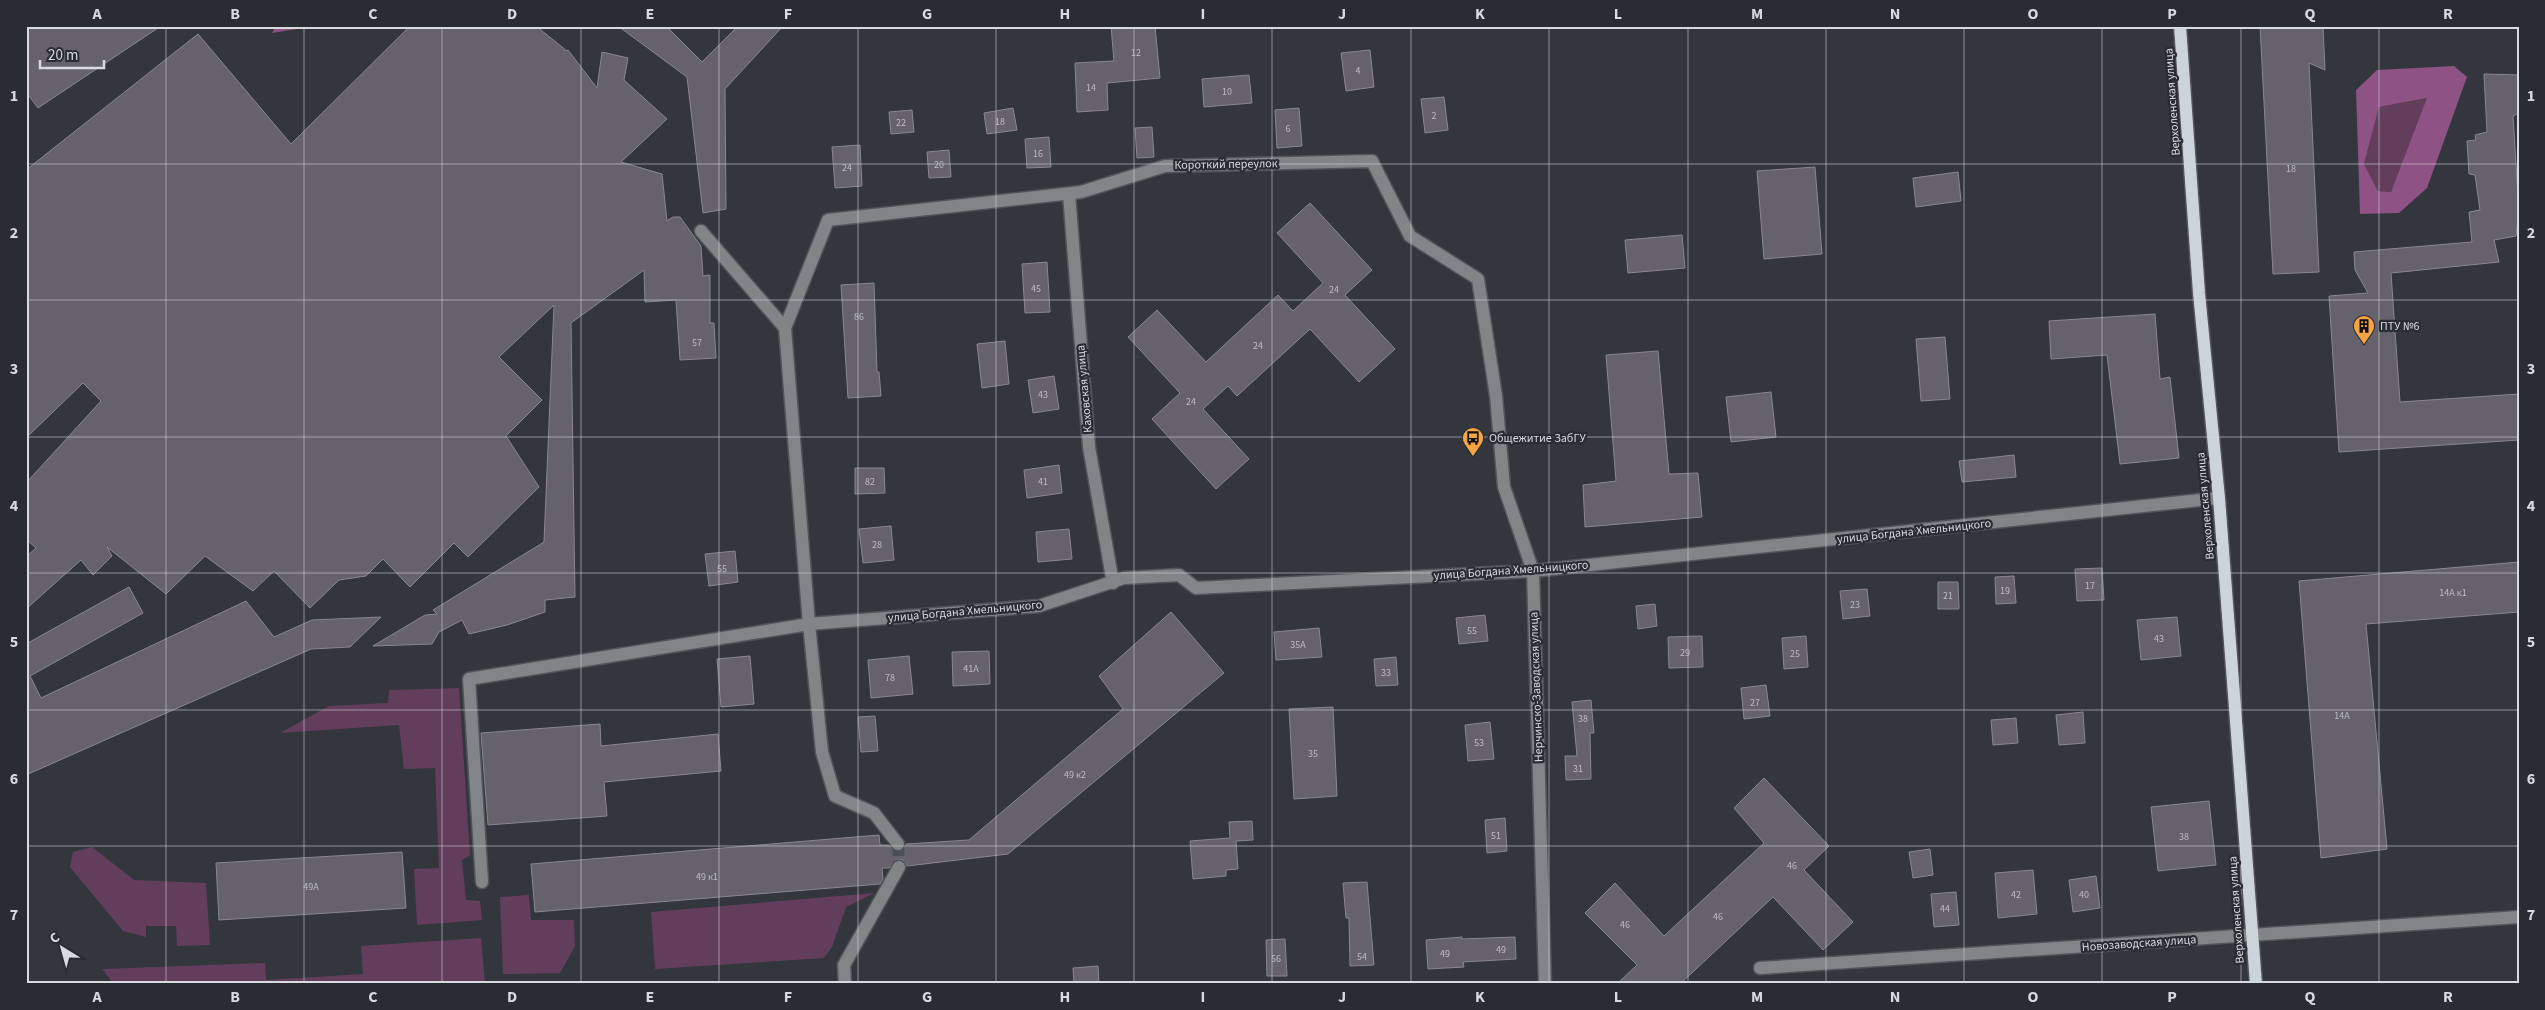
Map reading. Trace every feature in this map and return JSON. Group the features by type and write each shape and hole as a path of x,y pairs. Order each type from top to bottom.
{"main road":[{"name":"Верхоленская улица","path":"2180,26 2199,293 2219,498 2256,984"}],"street":[{"name":"Короткий переулок","path":"785,328 828,220 1069,194 1165,166 1372,160 1410,236 1478,279 1496,396"},
{"name":"Каховская улица","path":"1069,194 1089,447 1113,584"},
{"path":"701,231 785,328 809,624 822,752 835,796 874,813 898,844"},
{"name":"Нерчинско-Заводская улица","path":"1496,396 1504,487 1533,571 1545,984"},
{"name":"улица Богдана Хмельницкого","path":"482,882 469,679 809,624 1039,606 1113,584 1124,578 1179,575 1196,588 1533,571 2219,498"},
{"path":"845,984 844,965 899,867"},
{"name":"Новозаводская улица","path":"1760,968 2519,917"}],"shaded area":[{"path":"276,26 315,26 272,33"},
{"path":"2454,66 2467,77 2427,188 2399,213 2360,214 2356,90 2377,70","holes":["2427,98 2391,192 2378,191 2364,164 2379,107"]},
{"path":"2428,98 2391,192 2378,191 2364,164 2379,107"},
{"path":"459,688 470,855 462,860 466,900 480,901 482,920 417,925 414,869 439,868 435,768 404,769 399,725 280,733 329,706 388,703 389,690"},
{"path":"92,847 134,880 206,883 210,945 177,946 176,926 146,926 146,937 123,931 70,867 73,852"},
{"path":"875,893 846,907 832,947 824,958 655,969 651,912"},
{"path":"529,895 531,920 574,920 575,946 560,973 503,974 500,897"},
{"path":"481,938 485,984 114,984 102,969 265,963 266,980 363,974 361,946"}],"building":[{"path":"26,26 161,26 38,108 26,92"},
{"path":"410,26 536,26 568,50 597,88 602,52 628,58 624,80 667,119 621,162 662,174 667,221 673,217 680,217 701,246 703,276 710,275 710,323 714,323 716,358 680,360 676,300 645,302 644,270 571,323 575,597 545,600 545,612 507,625 469,634 462,620 439,632 432,644 373,646 425,615 437,614 433,610 544,542 554,305 499,357 542,400 506,436 539,487 468,557 454,543 410,587 383,559 366,576 339,580 310,608 274,571 253,591 205,556 166,594 107,547 112,556 93,575 81,560 26,609 26,557 36,548 26,539 26,483 101,401 83,383 26,438 26,170 198,34 291,144"},
{"path":"618,26 666,26 702,62 738,26 783,26 725,89 726,209 703,213 687,77"},
{"path":"1111,26 1155,26 1160,78 1107,83 1108,110 1077,112 1075,63 1114,61"},
{"path":"2260,26 2323,26 2325,70 2309,63 2319,272 2273,274"},
{"path":"1370,50 1374,87 1346,91 1341,53"},
{"path":"2484,74 2519,75 2519,113 2513,116 2519,213 2516,236 2494,240 2499,262 2391,273 2400,402 2519,394 2519,440 2339,452 2329,296 2368,293 2355,270 2354,252 2472,242 2469,212 2480,210 2475,175 2469,174 2467,141 2476,140 2475,135 2487,132"},
{"path":"1249,75 1252,103 1204,107 1202,79"},
{"path":"1444,97 1448,130 1425,133 1421,99"},
{"path":"1013,108 1017,130 987,134 984,113"},
{"path":"1299,108 1302,146 1277,148 1275,110"},
{"path":"912,110 914,132 891,134 889,112"},
{"path":"1152,127 1154,157 1137,158 1135,128"},
{"path":"1049,137 1051,167 1027,168 1025,139"},
{"path":"860,145 862,186 835,188 832,147"},
{"path":"949,150 951,177 929,178 927,152"},
{"path":"1815,167 1822,254 1764,259 1757,171"},
{"path":"1958,172 1961,201 1916,207 1913,178"},
{"path":"1310,203 1372,270 1345,295 1395,349 1359,382 1310,329 1237,396 1228,386 1203,409 1249,459 1216,489 1152,419 1180,393 1128,337 1157,310 1206,362 1278,295 1293,311 1323,283 1277,233"},
{"path":"1682,235 1685,268 1628,273 1625,240"},
{"path":"1047,262 1050,312 1025,313 1022,264"},
{"path":"874,283 877,372 879,372 881,396 848,398 841,285"},
{"path":"2155,314 2160,379 2170,377 2179,458 2120,464 2107,355 2051,359 2049,321"},
{"path":"1945,337 1950,399 1921,401 1916,339"},
{"path":"1005,341 1009,384 982,388 977,344"},
{"path":"1658,351 1669,474 1698,473 1702,517 1585,527 1583,485 1616,481 1606,355"},
{"path":"1054,376 1059,409 1033,413 1028,380"},
{"path":"1771,392 1776,437 1731,442 1726,397"},
{"path":"2014,455 2016,477 1962,482 1959,461"},
{"path":"1059,465 1062,493 1027,498 1024,470"},
{"path":"855,468 884,468 885,493 855,494"},
{"path":"891,526 894,560 863,563 859,529"},
{"path":"1069,529 1072,559 1038,562 1036,532"},
{"path":"735,551 738,582 709,586 705,554"},
{"path":"2519,562 2519,612 2366,624 2387,849 2321,858 2299,581"},
{"path":"2102,568 2104,600 2077,601 2075,569"},
{"path":"2014,576 2016,603 1996,604 1995,577"},
{"path":"1938,582 1958,582 1959,609 1938,609"},
{"path":"129,587 143,613 30,676 41,698 246,601 274,637 312,620 381,617 350,647 311,649 26,775 26,644"},
{"path":"1867,589 1870,616 1843,619 1840,591"},
{"path":"1655,604 1657,626 1638,629 1636,606"},
{"path":"1171,612 1224,673 1008,854 907,866 903,860 898,859 889,868 882,868 883,879 880,884 535,912 531,864 879,835 880,845 888,845 899,852 903,850 906,844 969,840 1123,709 1099,676"},
{"path":"1485,615 1488,641 1459,644 1456,618"},
{"path":"2177,617 2181,656 2141,660 2137,620"},
{"path":"1319,628 1322,657 1276,660 1274,632"},
{"path":"1702,636 1703,667 1669,668 1668,637"},
{"path":"1806,636 1808,667 1784,669 1782,638"},
{"path":"989,651 990,684 953,686 952,652"},
{"path":"750,656 754,704 721,707 717,659"},
{"path":"909,656 913,694 871,698 868,660"},
{"path":"1396,657 1398,685 1376,686 1374,659"},
{"path":"1766,685 1770,716 1744,719 1741,688"},
{"path":"1591,700 1594,733 1590,733 1591,779 1566,780 1565,756 1577,756 1572,702"},
{"path":"1333,707 1337,796 1294,799 1289,709"},
{"path":"2083,712 2085,743 2059,745 2056,715"},
{"path":"875,716 878,751 861,752 858,717"},
{"path":"2016,718 2018,743 1993,745 1991,720"},
{"path":"1490,722 1494,759 1468,761 1465,725"},
{"path":"600,724 601,746 718,734 721,771 604,782 607,816 488,825 481,733"},
{"path":"1764,778 1829,846 1804,870 1853,922 1823,950 1773,897 1680,984 1617,984 1637,965 1585,913 1615,883 1664,936 1764,843 1734,808"},
{"path":"2209,801 2216,865 2158,871 2151,807"},
{"path":"1505,818 1507,851 1487,853 1485,820"},
{"path":"1252,821 1253,840 1236,841 1238,869 1226,870 1226,876 1193,879 1190,841 1230,838 1229,822"},
{"path":"1930,849 1933,875 1913,878 1909,852"},
{"path":"402,852 406,908 219,920 216,863"},
{"path":"2033,870 2037,914 1998,918 1995,873"},
{"path":"2096,876 2100,908 2073,912 2069,880"},
{"path":"1367,882 1374,965 1350,966 1349,918 1346,918 1343,883"},
{"path":"1956,892 1959,925 1934,927 1931,894"},
{"path":"1462,937 1462,939 1515,937 1516,959 1463,962 1464,967 1428,969 1426,940"},
{"path":"1285,939 1287,976 1267,976 1266,940"},
{"path":"1098,966 1099,984 1074,984 1073,968"}],"tunnel":[{"path":"898,844 899,867"}],"place":[{"name":"ПТУ №6","path":"2364,345"},
{"name":"Общежитие ЗабГУ","path":"1473,457"}]}
